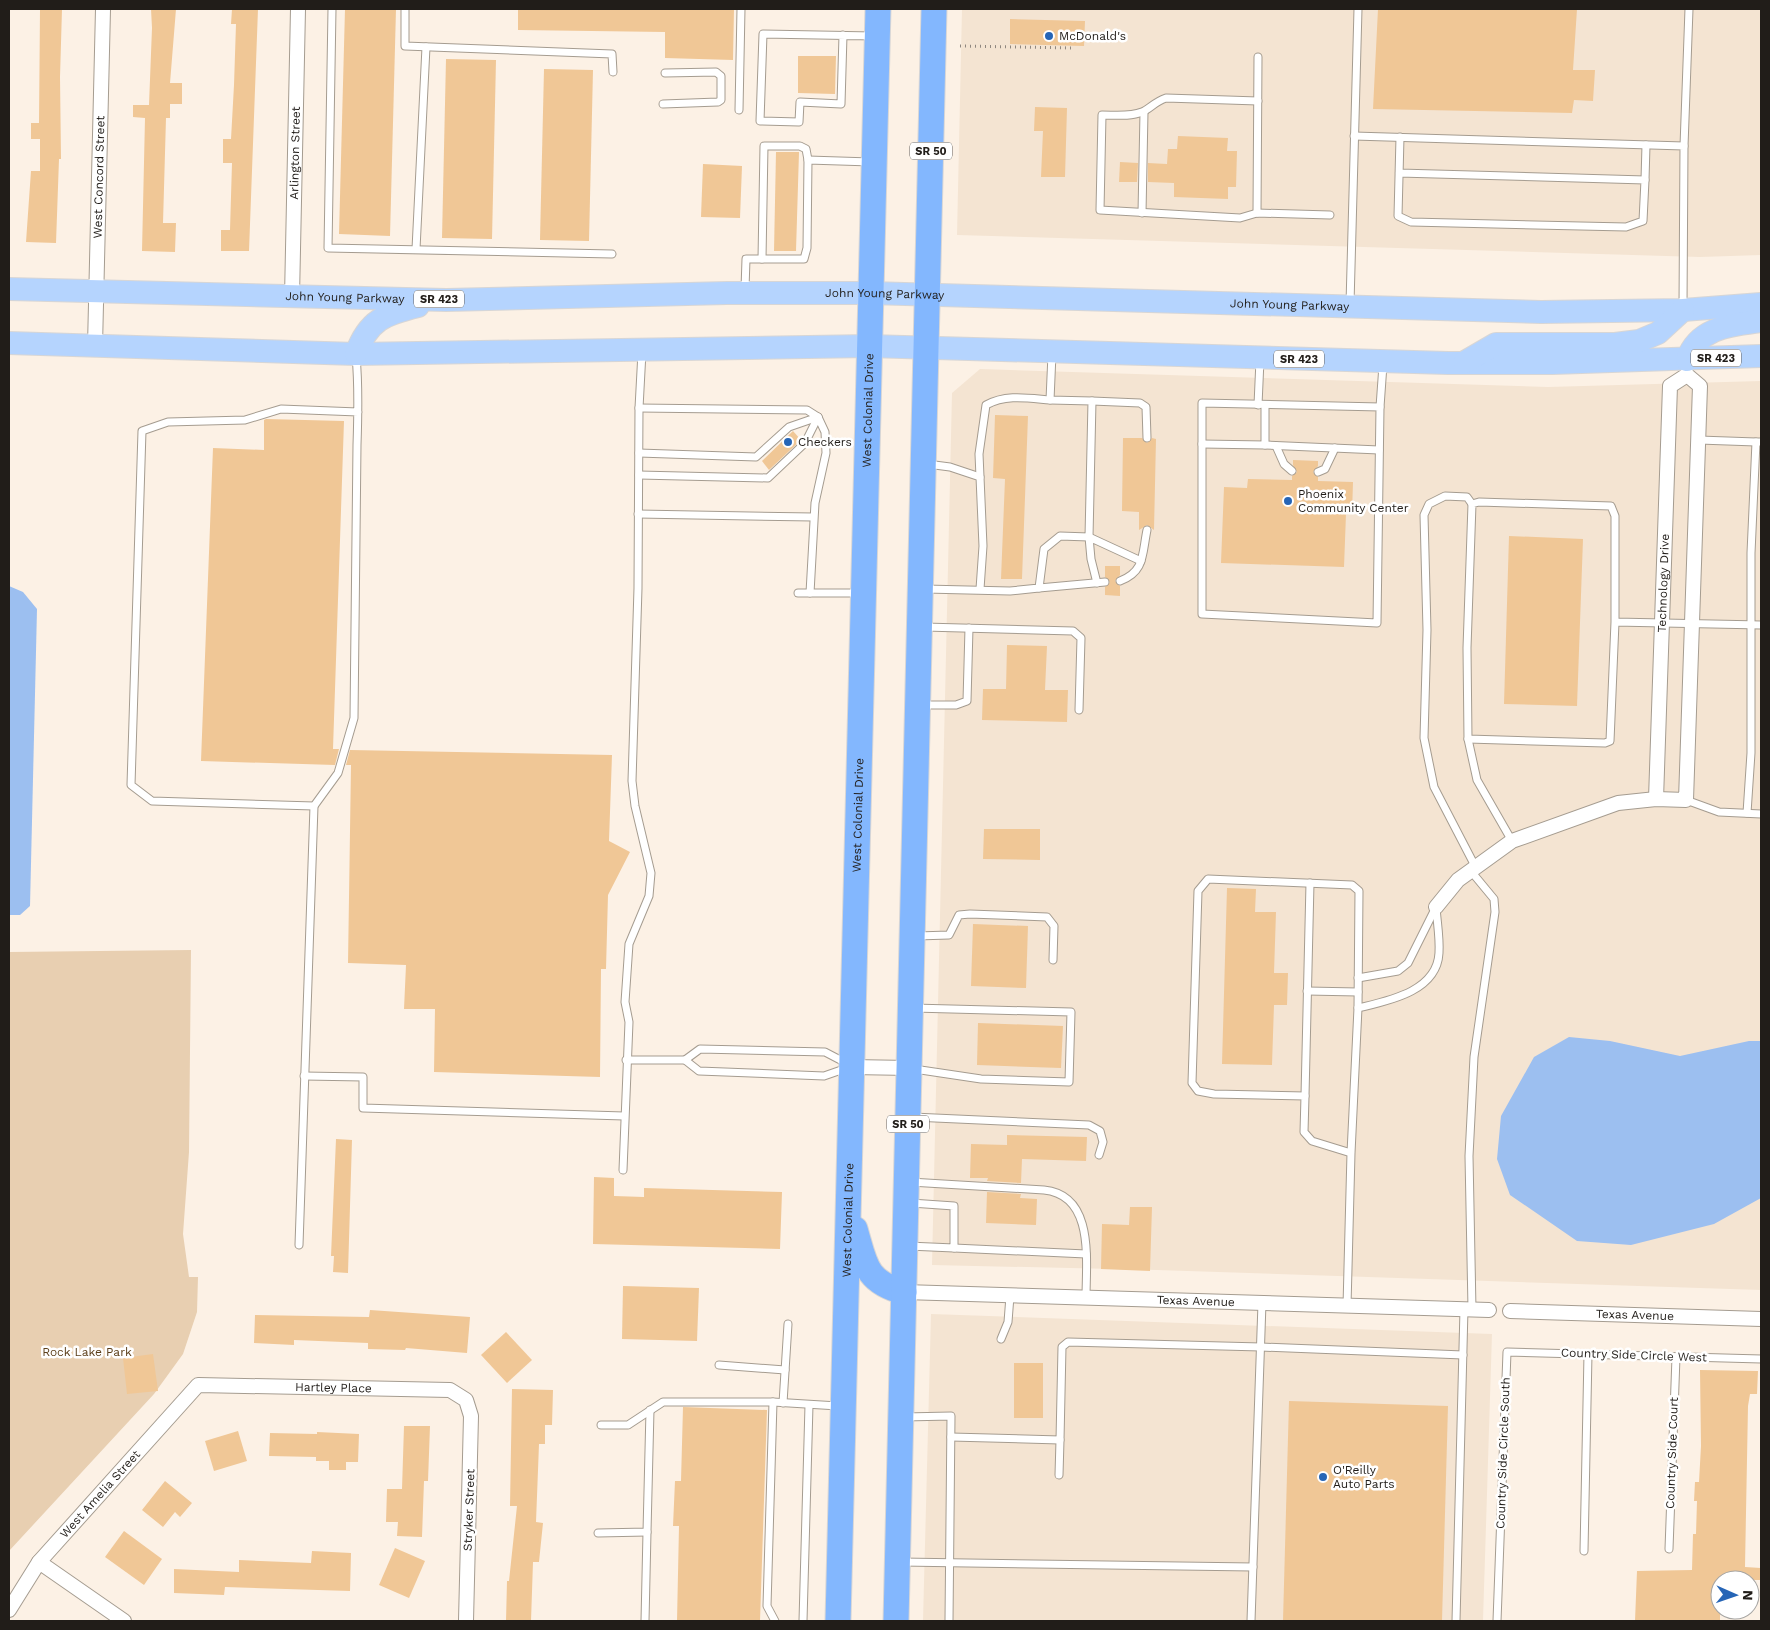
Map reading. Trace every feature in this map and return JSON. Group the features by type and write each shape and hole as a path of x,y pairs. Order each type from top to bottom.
{"highway":[{"name":"West Colonial Drive","path":"838,1621 868,346 878,9"},
{"name":"SR 50","path":"896,1621 934,9"},
{"path":"849,1210 866,1265 876,1281 886,1288 904,1292"}],"main road":[{"name":"John Young Parkway","path":"9,289 446,300 744,293 870,293 1541,312 1682,310 1761,304"},
{"path":"356,354 362,336 374,322 395,311 446,300"},
{"path":"1464,363 1496,344 1615,344 1639,341 1658,333 1682,310"},
{"path":"1687,367 1692,346 1724,325 1761,321"},
{"name":"SR 423","path":"9,343 356,354 868,346 1384,362 1687,367 1761,356"}],"street":[{"name":"West Concord Street","path":"95,346 103,9"},
{"name":"Arlington Street","path":"292,297 298,9"},
{"path":"1436,907 1458,880 1472,868 1512,841 1618,803 1656,799 1686,800 1700,386 1687,367"},
{"name":"Technology Drive","path":"1656,799 1670,386 1687,367"},
{"path":"852,1067 909,1068"},
{"name":"Texas Avenue","path":"904,1292 1489,1310"},
{"name":"Texas Avenue","path":"1510,1311 1761,1319"},
{"name":"Hartley Place","path":"198,1384 450,1390 466,1400"},
{"name":"West Amelia Street","path":"9,1610 39,1562 198,1384"},
{"name":"Stryker Street","path":"466,1400 471,1416 466,1621"},
{"path":"39,1562 124,1621"}],"lane":[{"path":"332,9 328,248 612,254"},
{"path":"405,9 405,46 612,54 613,72"},
{"path":"739,110 741,9"},
{"path":"1350,307 1358,9"},
{"path":"1682,310 1684,146 1689,9"},
{"path":"843,35 841,104 800,102 799,122 760,121 763,34 843,35 877,36"},
{"path":"416,250 426,47"},
{"path":"1257,213 1258,57"},
{"path":"663,104 712,104 721,100 722,90 721,76 716,72 665,72"},
{"path":"1258,101 1166,98 1153,103 1144,112 1131,115 1102,115 1100,210 1240,218 1257,213 1330,215"},
{"path":"1142,213 1144,112"},
{"path":"1354,136 1684,146"},
{"path":"1400,137 1398,216 1411,222 1626,227 1643,221 1646,145"},
{"path":"744,293 746,259 762,259 804,259 807,248 808,160 806,149 800,146 764,146 762,259"},
{"path":"808,160 874,162"},
{"path":"1399,173 1645,180"},
{"path":"623,1170 629,1022 625,1002 629,944 649,896 651,873 635,806 632,781 639,408 642,349"},
{"path":"1050,400 1052,351"},
{"path":"299,1245 314,806 338,773 354,718 358,412 356,354"},
{"path":"1260,357 1265,446"},
{"path":"1380,407 1202,403 1202,614 1377,623 1380,407 1384,362"},
{"path":"980,589 984,546 979,454 986,405 999,398 1021,397 1050,400 1140,403 1146,407 1147,438"},
{"path":"1092,401 1089,537 1091,559 1097,583"},
{"path":"639,408 807,410 818,417 826,432 826,453 819,475 813,517 810,593"},
{"path":"314,806 152,801 130,785 142,431 168,422 245,420 282,409 358,412"},
{"path":"639,453 756,457 789,427 818,417"},
{"path":"638,476 768,478 805,443 818,417"},
{"path":"1699,440 1758,442 1750,625 1751,753 1747,813"},
{"path":"1202,444 1379,450"},
{"path":"1276,446 1284,464 1292,471"},
{"path":"1318,472 1326,469 1335,448"},
{"path":"923,464 950,467 980,477"},
{"path":"1456,1621 1463,1355 1468,1309 1469,1156 1474,1057 1495,912 1494,899 1472,868 1434,787 1424,738 1427,630 1424,515 1429,504 1445,496 1467,498 1472,504 1467,648 1468,739 1478,780 1512,841"},
{"path":"1468,739 1605,743 1610,741 1615,622 1616,516 1611,506 1479,502 1472,504"},
{"path":"638,514 813,517"},
{"path":"1120,582 1132,577 1140,568 1147,530"},
{"path":"1039,588 1044,549 1060,536 1089,537 1141,561"},
{"path":"920,588 1010,591 1105,582"},
{"path":"798,593 863,593"},
{"path":"1615,622 1693,622 1761,626"},
{"path":"919,627 1073,631 1081,638 1079,710"},
{"path":"917,705 956,705 967,701 969,628"},
{"path":"1686,800 1719,812 1761,814"},
{"path":"1305,1096 1214,1094 1198,1090 1192,1083 1198,891 1208,879 1352,885 1359,891 1358,1008 1351,1153 1347,1306"},
{"path":"1310,883 1304,1132 1312,1141 1351,1153"},
{"path":"1358,978 1398,971 1408,963 1436,907"},
{"path":"1358,1008 1397,999 1416,989 1433,972 1439,955 1436,907"},
{"path":"912,936 949,935 960,915 1047,918 1054,926 1053,960"},
{"path":"1307,991 1358,992"},
{"path":"909,1068 981,1079 1069,1082 1071,1012 910,1008"},
{"path":"626,1060 685,1060 700,1049 825,1052 852,1067"},
{"path":"685,1060 699,1071 767,1074 824,1076 852,1067"},
{"path":"304,1076 363,1077 363,1108 624,1116"},
{"path":"908,1116 1089,1125 1100,1131 1103,1142 1099,1155"},
{"path":"906,1193 1056,1191 1066,1196 1076,1209 1085,1232 1086,1298"},
{"path":"906,1193 954,1206 954,1248"},
{"path":"905,1246 1086,1254"},
{"path":"1001,1339 1008,1322 1010,1296"},
{"path":"1251,1621 1262,1303"},
{"path":"783,1403 788,1324"},
{"path":"1060,1475 1062,1347 1068,1342 1463,1355"},
{"name":"Country Side Circle West","path":"1507,1352 1761,1359"},
{"name":"Country Side Circle South","path":"1496,1621 1507,1352"},
{"path":"1584,1551 1588,1354"},
{"name":"Country Side Court","path":"1669,1549 1676,1356"},
{"path":"718,1365 785,1370"},
{"path":"601,1424 628,1425 663,1402 772,1402 844,1406"},
{"path":"772,1402 766,1606 774,1621"},
{"path":"803,1621 809,1405"},
{"path":"645,1621 650,1410"},
{"path":"901,1416 952,1416 949,1621"},
{"path":"951,1437 1060,1440"},
{"path":"598,1533 647,1532"},
{"path":"898,1562 1252,1566"}],"path":[{"path":"960,46 1073,48"}],"shaded area":[{"path":"962,9 1761,9 1761,255 1700,257 957,235"},
{"path":"980,369 1548,387 1761,381 1761,1290 1157,1270 932,1265 952,393"},
{"path":"931,1314 1492,1334 1483,1621 923,1621"}],"green space":[{"name":"Rock Lake Park","path":"191,950 189,1152 183,1234 189,1277 198,1277 197,1312 183,1354 154,1394 9,1551 9,952"}],"water":[{"path":"9,586 23,592 37,609 30,906 20,915 9,915"},
{"path":"1569,1037 1610,1041 1680,1056 1749,1041 1761,1041 1761,1198 1714,1224 1631,1245 1577,1241 1510,1195 1497,1159 1501,1116 1534,1057"}],"building":[{"path":"40,9 62,9 60,77 61,159 59,159 56,243 26,242 31,171 40,171 40,139 31,139 31,123 39,123"},
{"path":"151,9 176,9 170,83 182,83 182,104 170,104 170,118 166,118 163,223 176,223 175,252 142,251 145,118 133,117 133,105 149,105"},
{"path":"232,9 258,9 249,251 221,251 221,230 230,230 232,163 223,163 223,139 231,139 236,24 231,24"},
{"path":"345,9 396,9 390,236 339,234"},
{"path":"518,9 734,9 733,60 665,58 665,32 518,30"},
{"path":"1378,9 1577,9 1573,70 1595,70 1593,101 1574,100 1572,113 1373,109"},
{"path":"1010,19 1085,21 1084,46 1010,44"},
{"path":"798,56 836,56 835,94 798,93"},
{"path":"446,59 496,60 492,239 442,238"},
{"path":"544,69 593,70 589,241 540,240"},
{"path":"1035,107 1067,108 1065,177 1041,177 1043,131 1034,131"},
{"path":"1178,136 1228,138 1227,151 1237,151 1236,187 1228,187 1228,199 1174,197 1174,183 1148,182 1148,163 1167,164 1168,149 1177,149"},
{"path":"776,152 799,152 796,251 774,251"},
{"path":"1120,162 1138,163 1137,182 1119,182"},
{"path":"703,164 742,166 740,218 701,217"},
{"path":"995,415 1028,416 1022,579 1001,579 1005,479 993,478"},
{"path":"264,420 344,421 333,749 339,749 335,765 201,761 213,448 264,450"},
{"path":"793,431 801,440 769,470 762,461"},
{"path":"1123,438 1142,438 1147,443 1152,438 1156,439 1154,530 1147,525 1139,530 1139,512 1122,511"},
{"name":"Phoenix Community Center","path":"1293,460 1318,461 1318,466 1313,472 1318,477 1318,481 1353,482 1352,514 1346,514 1344,567 1221,563 1224,487 1247,488 1248,479 1292,480 1292,476 1297,472 1293,465"},
{"path":"1509,536 1583,539 1577,706 1504,704"},
{"path":"1105,566 1120,566 1120,575 1115,581 1120,586 1120,596 1105,595 1105,587 1110,582 1105,577"},
{"path":"1007,645 1047,646 1045,690 1068,690 1067,722 982,720 983,689 1006,689"},
{"path":"350,750 612,755 609,841 630,852 608,895 606,969 601,969 600,1077 434,1072 435,1009 404,1009 406,965 348,963 351,765 346,765"},
{"path":"984,829 1040,829 1040,860 983,859"},
{"path":"1227,888 1256,889 1255,912 1276,912 1274,973 1288,973 1287,1005 1274,1005 1272,1065 1222,1064"},
{"path":"973,924 1028,926 1026,988 971,986"},
{"path":"978,1023 1063,1026 1061,1068 977,1065"},
{"path":"1007,1135 1087,1137 1086,1161 1022,1159 1021,1183 987,1181 988,1178 970,1178 971,1144 1007,1145"},
{"path":"336,1139 352,1140 348,1273 333,1272 334,1256 331,1256"},
{"path":"594,1177 614,1178 614,1196 644,1197 644,1188 782,1192 780,1249 593,1244"},
{"path":"987,1192 1021,1194 1020,1198 1037,1199 1036,1225 986,1223"},
{"path":"1130,1207 1152,1207 1150,1271 1101,1269 1102,1224 1129,1225"},
{"path":"623,1286 699,1288 697,1341 622,1339"},
{"path":"370,1310 470,1317 467,1353 406,1348 405,1350 368,1349 368,1343 294,1340 294,1345 254,1343 255,1315 369,1317"},
{"path":"506,1332 532,1360 507,1383 481,1355"},
{"path":"153,1354 158,1391 127,1394 123,1358"},
{"path":"1014,1363 1043,1363 1043,1418 1014,1418"},
{"path":"1700,1370 1758,1371 1757,1394 1750,1394 1748,1406 1745,1567 1761,1568 1761,1580 1760,1570 1710,1570 1710,1620 1720,1621 1635,1621 1637,1571 1692,1570 1693,1534 1696,1534 1697,1501 1694,1501 1695,1482 1699,1482 1701,1446"},
{"path":"512,1389 553,1390 552,1425 545,1425 545,1444 539,1444 536,1522 543,1523 539,1562 533,1562 531,1621 506,1621 507,1581 509,1581 517,1506 510,1506"},
{"path":"1289,1401 1448,1406 1442,1621 1283,1621"},
{"path":"683,1407 767,1410 760,1621 677,1621 679,1526 673,1526 675,1481 681,1481"},
{"path":"404,1426 430,1426 428,1481 424,1481 422,1537 397,1536 398,1522 386,1522 387,1489 402,1489"},
{"path":"238,1431 247,1461 214,1471 205,1441"},
{"path":"317,1432 359,1434 358,1462 346,1462 346,1470 329,1470 329,1461 316,1461 316,1457 269,1456 270,1433 317,1434"},
{"path":"165,1481 192,1503 180,1517 175,1512 163,1527 142,1510"},
{"path":"124,1531 162,1559 144,1585 105,1557"},
{"path":"395,1548 425,1561 409,1598 379,1585"},
{"path":"312,1551 351,1553 350,1591 225,1587 224,1595 174,1593 174,1569 239,1572 239,1560 311,1563"}],"place":[{"name":"McDonald's","path":"1049,36"},
{"name":"Checkers","path":"788,442"},
{"name":"Phoenix Community Center","path":"1288,501"},
{"name":"O'Reilly Auto Parts","path":"1323,1477"}]}
